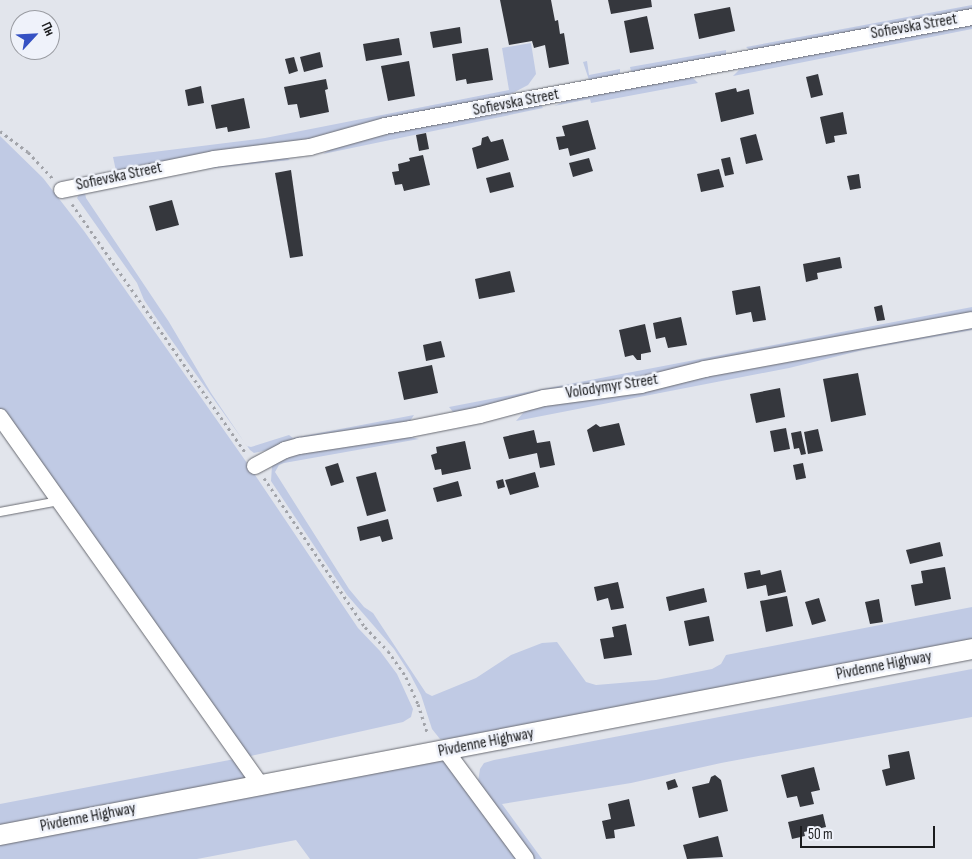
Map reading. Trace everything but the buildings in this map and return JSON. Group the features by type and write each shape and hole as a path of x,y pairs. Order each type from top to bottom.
{"street":[{"name":"Sofievska Street","path":"62,190 214,159 302,149 385,126 972,17"},
{"name":"Volodymyr Street","path":"255,466 285,450 299,446 410,430 480,415 544,398 641,385 705,369 972,320"},
{"path":"0,417 261,785"},
{"name":"Pivdenne Highway","path":"0,835 972,649"},
{"path":"438,752 526,859"}],"lane":[{"path":"0,512 59,501"}],"path":[{"path":"0,131 28,152 62,190 365,627 388,651 406,677 425,727 438,752"}],"shaded area":[{"path":"972,5 972,12 752,52 746,47"},
{"path":"972,23 972,29 733,76 742,67"},
{"path":"531,43 536,74 528,85 507,96 337,136 116,171 113,157 265,138 509,90 502,48"},
{"path":"726,50 726,56 638,74 631,71 630,67"},
{"path":"587,61 589,75 620,69 619,76 589,80 583,62"},
{"path":"691,76 698,83 591,103 590,99 554,106 568,100"},
{"path":"541,105 543,108 323,154 345,141"},
{"path":"0,136 43,178 84,231 247,463 358,628 380,651 397,674 413,709 411,717 403,722 242,758 261,785 446,751 526,859 310,859 296,840 197,859 0,859 0,804 240,758 0,417"},
{"path":"284,156 290,160 185,171 89,188 85,193 86,198 169,322 211,393 244,442 170,338 144,300 137,283 77,198 83,188 89,185 238,159"},
{"path":"972,307 972,316 632,382 508,401 454,413 449,407"},
{"path":"972,324 972,330 867,349 789,368 516,421 524,412 538,405"},
{"path":"414,415 410,421 394,427 340,434 254,453 247,446 251,447 289,435 293,438"},
{"path":"407,436 419,439 284,463 279,465 275,472 349,589 364,607 373,613 426,693 432,696 476,678 511,655 542,643 557,642 586,682 596,685 656,680 712,669 721,664 726,655 972,607 972,641 446,740 440,739 432,729 421,695 394,649 347,595 271,481 272,466 284,456"},
{"path":"972,669 972,717 721,763 631,783 502,804 542,859 534,859 478,782 480,769 484,763 494,760"}]}
